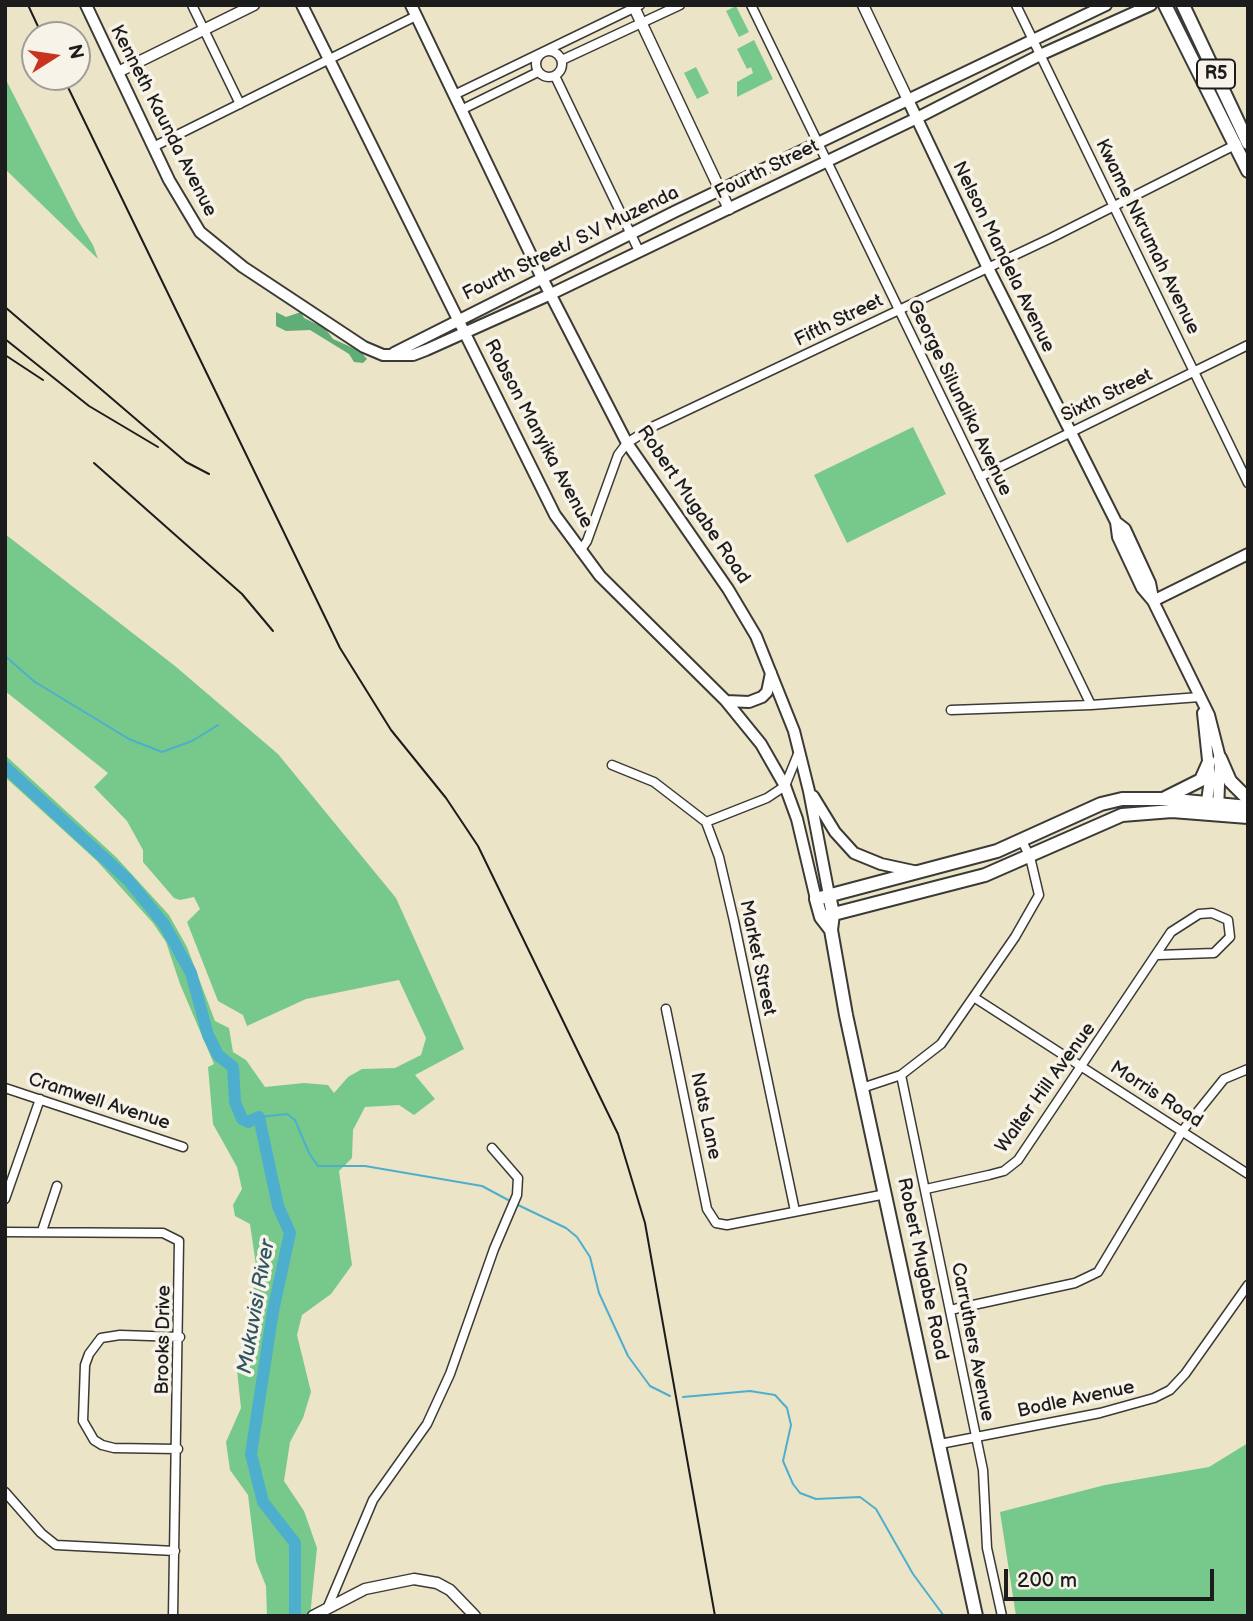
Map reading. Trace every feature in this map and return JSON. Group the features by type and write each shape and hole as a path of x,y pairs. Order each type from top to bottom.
{"main road":[{"name":"Kenneth Kaunda Avenue","path":"86,5 153,147 191,220 212,244 364,347 379,355 394,353"},
{"name":"Robson Manyika Avenue","path":"302,5 549,503 600,576 726,701 761,744 785,786 823,897"},
{"name":"Fourth Street/ S.V Muzenda","path":"394,353 630,233 1106,5"},
{"name":"Fourth Street","path":"394,353 413,355 551,294 917,118 1040,55 1151,5"},
{"name":"R5","path":"1165,5 1244,141"},
{"name":"R5","path":"1184,5 1244,141 1248,172"},
{"name":"Robert Mugabe Road","path":"413,11 542,278 627,443 728,589 756,636 787,710 809,791 823,897 976,1616"},
{"name":"Nelson Mandela Avenue","path":"908,100 1068,432 1116,522 1125,530 1150,583 1153,601 1215,730 1212,808"},
{"path":"1153,601 1248,554"},
{"path":"726,701 749,702 762,696 767,692 771,670"},
{"path":"1165,799 1200,780 1215,760 1230,782 1248,799"},
{"path":"809,791 835,832 854,853 881,864 920,872"},
{"path":"823,897 920,872 1022,841 1101,804 1122,799 1165,799 1248,817"},
{"path":"827,915 954,884 1030,857 1085,828 1122,815 1248,807"}],"street":[{"path":"192,5 240,104"},
{"path":"118,72 254,5"},
{"path":"562,60 680,5"},
{"name":"George Silundika Avenue","path":"751,5 1091,705"},
{"name":"Nelson Mandela Avenue","path":"863,5 908,100"},
{"name":"Kwame Nkrumah Avenue","path":"1016,5 1248,483"},
{"path":"454,95 636,6 729,209"},
{"path":"153,147 329,59 413,11"},
{"path":"552,50 562,60 562,69 555,76 546,77 538,72 537,58 543,51 552,50"},
{"path":"461,110 538,72"},
{"path":"555,76 639,251"},
{"name":"Fifth Street","path":"627,443 654,426 1244,141"},
{"name":"Sixth Street","path":"980,477 1248,345"},
{"path":"580,551 587,541 618,455 627,443"},
{"path":"951,710 1091,705 1200,697"},
{"path":"611,765 654,782 706,822 767,797 785,786 799,752"},
{"name":"Market Street","path":"706,822 719,857 734,921 795,1211"},
{"path":"862,1088 901,1075 941,1044 975,998 1037,902 1039,887 1022,841"},
{"name":"Walter Hill Avenue","path":"926,1189 1004,1171 1018,1160 1083,1067 1171,932 1199,914 1212,912 1228,920 1230,937 1214,953 1158,955"},
{"name":"Morris Road","path":"975,998 1248,1174"},
{"name":"Nats Lane","path":"666,1009 707,1209 712,1219 721,1225 795,1211"},
{"path":"950,1310 1075,1283 1098,1272 1183,1130 1224,1079 1248,1069"},
{"name":"Carruthers Avenue","path":"901,1075 975,1437 986,1497 988,1548 1002,1616"},
{"name":"Cramwell Avenue","path":"5,1087 183,1147"},
{"path":"5,1199 40,1099"},
{"path":"327,1609 373,1500 427,1424 450,1374 517,1195 518,1178 492,1149"},
{"path":"42,1231 57,1186"},
{"path":"795,1211 887,1194"},
{"name":"Brooks Drive","path":"5,1232 163,1233 176,1237 181,1247 173,1616"},
{"name":"Bodle Avenue","path":"940,1444 1132,1406 1170,1390 1185,1374 1248,1285"},
{"path":"178,1449 114,1448 102,1445 94,1440 83,1421 85,1365 89,1354 101,1338 120,1335 180,1337"},
{"path":"5,1492 41,1533 56,1545 175,1551"},
{"path":"313,1616 365,1589 414,1579 437,1583 450,1590 475,1616"}],"green space":[{"path":"736,6 749,32 739,37 726,11"},
{"path":"754,40 773,79 737,97 737,82 753,73 751,67 747,69 737,49"},
{"path":"696,67 709,93 697,99 684,73"},
{"path":"5,78 93,245 98,259 5,169"},
{"path":"276,312 286,317 301,312 304,318 325,328 333,339 360,351 367,359 363,363 354,362 349,354 310,330 286,331 276,326"},
{"path":"913,427 946,494 847,543 814,475"},
{"path":"5,534 175,666 278,754 396,898 464,1049 415,1075 435,1099 414,1115 399,1105 365,1107 353,1130 352,1158 339,1171 352,1265 331,1294 302,1315 297,1335 311,1392 303,1418 290,1442 284,1481 304,1511 317,1548 310,1616 267,1616 266,1586 256,1561 248,1495 230,1470 226,1442 241,1408 237,1370 257,1272 250,1224 235,1216 233,1205 242,1189 237,1167 213,1124 208,1067 214,1064 180,984 166,942 153,923 97,861 5,777 5,755 116,857 169,915 187,947 215,1021 229,1028 233,1052 246,1060 265,1087 304,1083 328,1085 334,1093 348,1077 362,1069 395,1068 421,1055 426,1038 399,980 306,999 247,1026 243,1015 218,1001 187,922 200,909 194,897 180,900 174,898 143,862 143,850 127,821 94,787 108,773 5,691"},
{"path":"1248,1443 1248,1616 1016,1616 1000,1512 1105,1485 1209,1467"}],"waterway":[{"path":"5,656 35,682 129,739 162,752 192,741 218,725"},
{"name":"Mukuvisi River","path":"5,767 128,880 164,924 191,973 208,1035 218,1055 233,1067 235,1102 242,1119 248,1122 259,1117 278,1206 290,1233 273,1311 251,1454 263,1502 295,1543 295,1616"},
{"path":"259,1117 287,1114 295,1120 309,1153 318,1166 365,1166 482,1186 510,1201"},
{"path":"518,1205 566,1228 577,1237 590,1257 599,1293 628,1356 650,1386 670,1396"},
{"path":"683,1397 750,1391 775,1395 787,1408 791,1425 783,1461 793,1484 800,1493 816,1499 860,1497 876,1509 913,1574 944,1616"}],"railway":[{"path":"28,5 35,21"},
{"path":"70,91 340,648 391,730 446,798 478,846 618,1134 645,1223 715,1616"},
{"path":"5,307 186,462 209,474"},
{"path":"5,339 89,406 158,447"},
{"path":"5,355 43,380"},
{"path":"94,463 242,594 273,631"}]}
